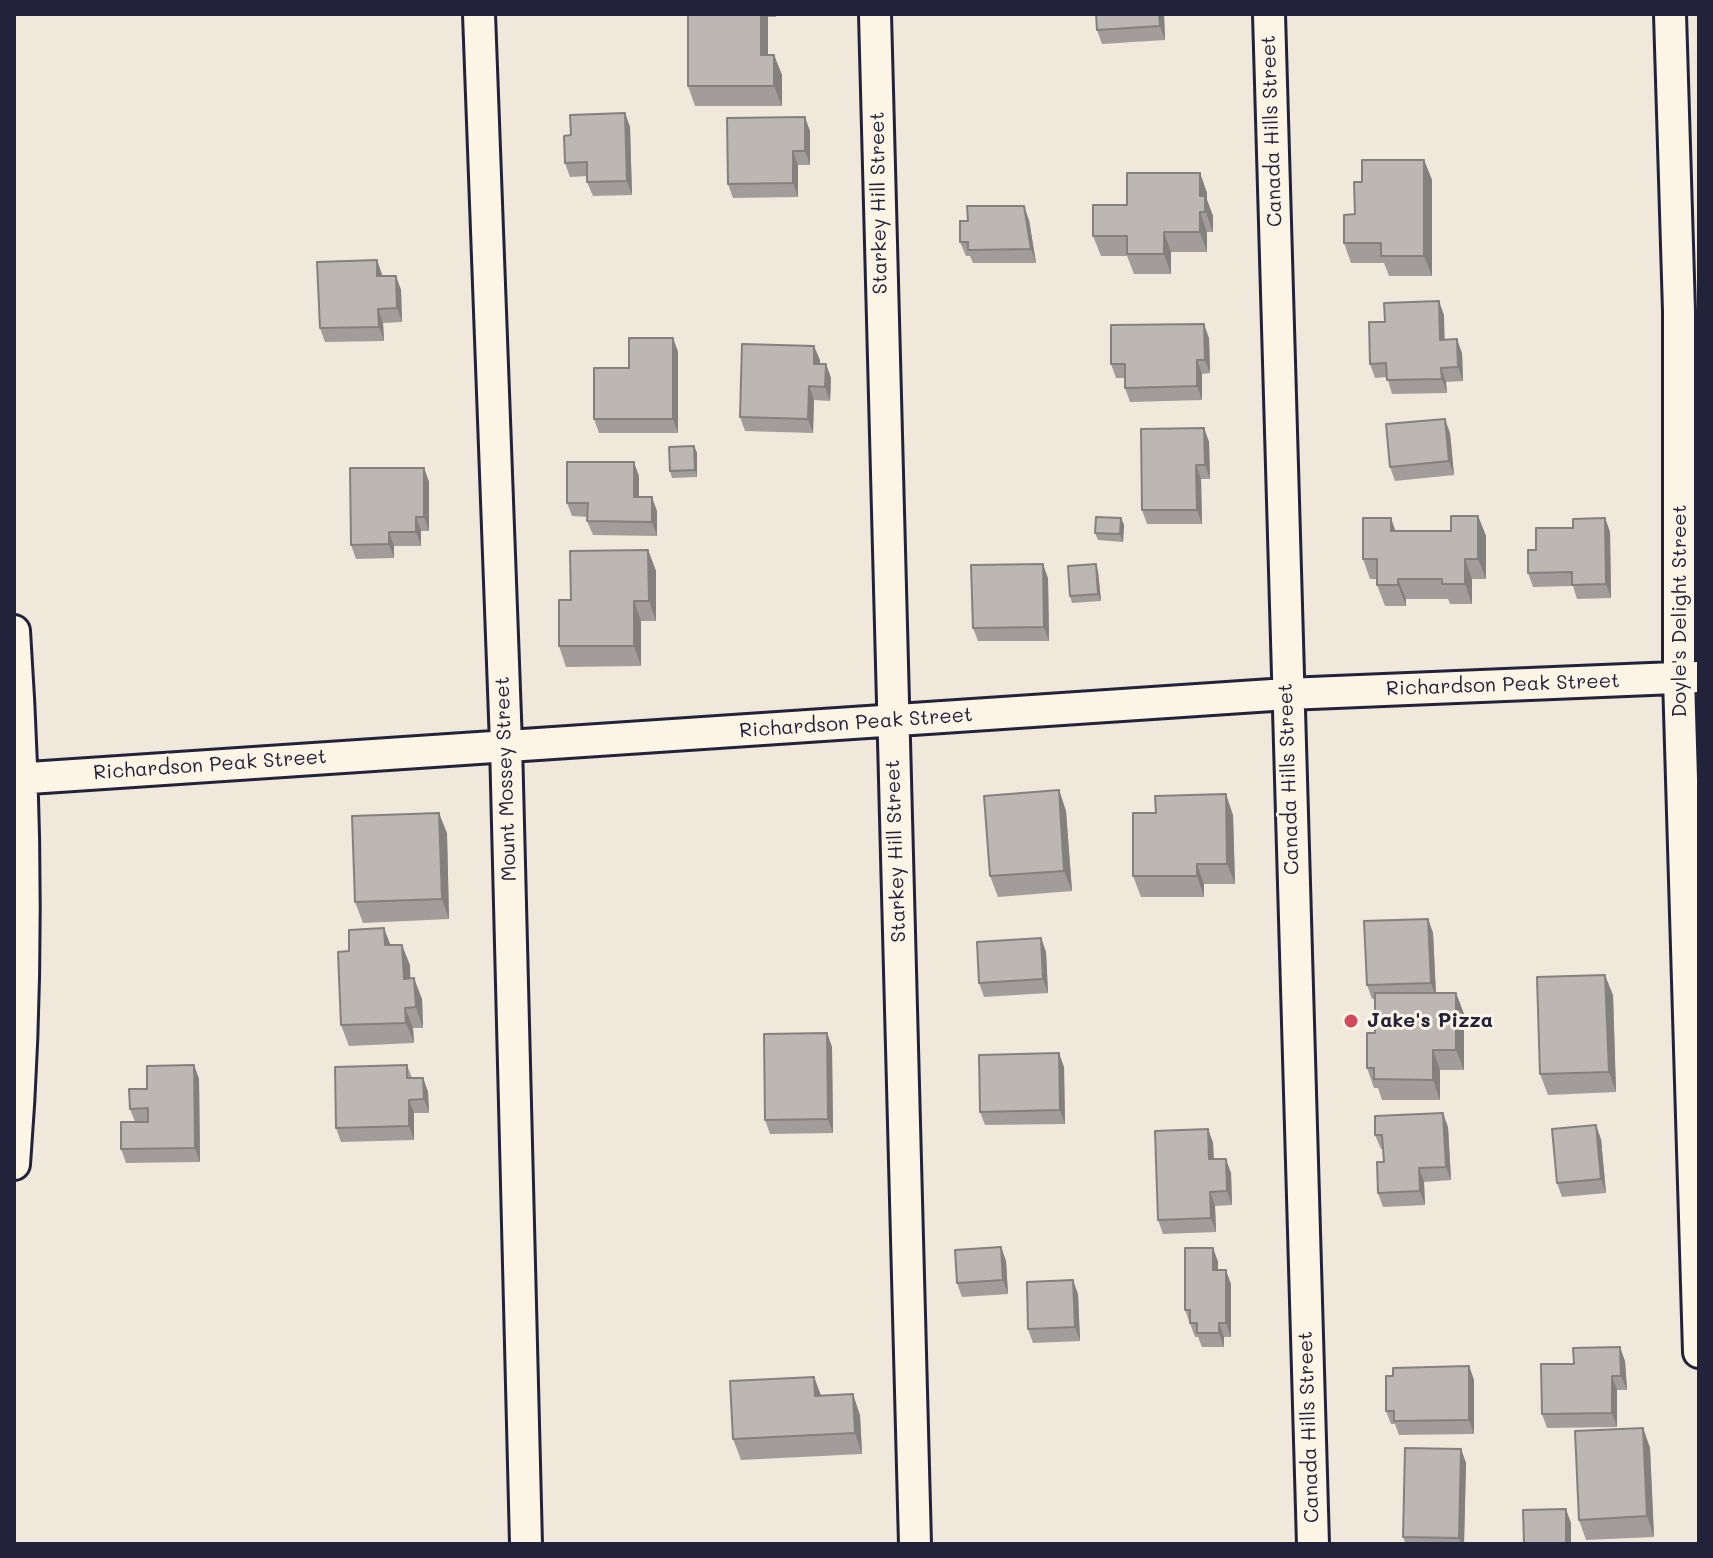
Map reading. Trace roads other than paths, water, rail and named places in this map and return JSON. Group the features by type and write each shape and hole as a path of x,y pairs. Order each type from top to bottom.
{"street":[{"name":"Mount Mossey Street","path":"479,14 506,744 526,1544"},
{"name":"Starkey Hill Street","path":"875,14 915,1544"},
{"name":"Canada Hills Street","path":"1269,14 1313,1544"},
{"name":"Doyle's Delight Street","path":"1670,14 1689,678 1699,1352"},
{"path":"14,631 19,779 21,1080 14,1164"},
{"name":"Richardson Peak Street","path":"19,779 1287,694 1689,678"}],"place":[{"name":"Jake's Pizza","path":"1351,1021"}]}
